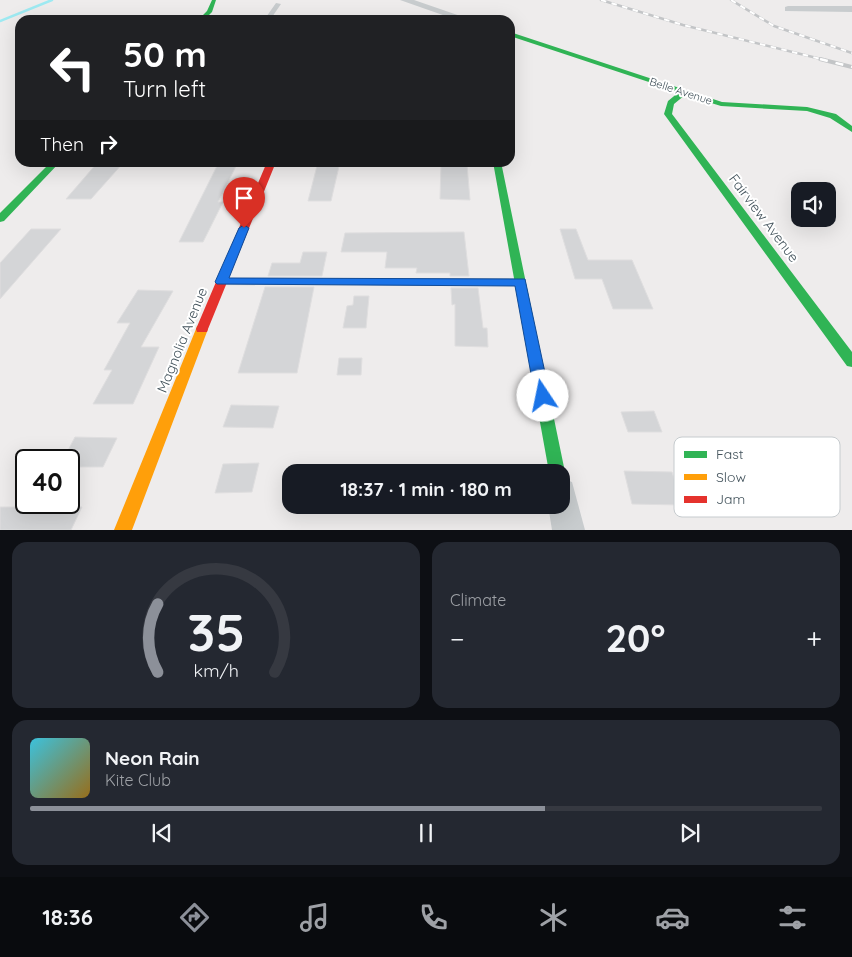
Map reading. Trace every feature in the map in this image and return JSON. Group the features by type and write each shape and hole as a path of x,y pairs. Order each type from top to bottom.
{"street":[{"path":"206,15 214,0"},
{"path":"405,0 452,15"},
{"path":"788,9 852,9"},
{"name":"Belle Avenue","path":"515,36 721,104 742,108 804,108 820,111 835,117 852,130"},
{"name":"Fairview Avenue","path":"684,92 671,103 668,114 852,362"},
{"path":"0,219 51,167"},
{"name":"Magnolia Avenue","path":"123,530 221,282 270,167"},
{"path":"498,167 556,464"},
{"path":"565,514 568,530"}],"lane":[{"path":"270,15 278,4"},
{"path":"221,282 520,282"}],"building":[{"path":"94,167 120,167 91,199 66,199"},
{"path":"216,167 236,167 218,202 223,202 203,242 179,242"},
{"path":"317,167 339,167 331,201 308,201"},
{"path":"441,167 467,167 470,200 440,199"},
{"path":"31,229 61,229 0,299 0,263"},
{"path":"560,229 576,229 588,260 632,260 653,309 613,309 602,279 575,279"},
{"path":"464,232 469,276 450,276 450,273 416,273 417,268 385,268 387,252 341,252 345,233"},
{"path":"303,252 327,252 322,276 268,276 272,263 300,263"},
{"path":"265,287 314,287 297,373 238,373"},
{"path":"451,288 478,288 483,328 487,328 488,347 455,346 455,304 452,305"},
{"path":"138,290 173,291 141,347 159,347 133,404 93,404 112,370 104,370 130,323 117,323"},
{"path":"354,296 369,296 366,328 343,328 347,306 353,305"},
{"path":"339,358 362,358 361,375 337,375"},
{"path":"231,405 279,406 273,428 223,427"},
{"path":"654,411 662,432 628,432 621,412"},
{"path":"75,437 117,438 103,467 80,467 80,449 69,449"},
{"path":"259,463 252,492 215,493 223,464"},
{"path":"624,471 672,472 674,479 674,505 632,504"},
{"path":"0,507 15,507 15,514 79,514 71,530 0,530"}],"waterway":[{"path":"0,21 52,0"}],"railway":[{"path":"601,0 683,25 825,60"},
{"path":"731,0 774,26 852,53"},
{"path":"820,59 852,67"}],"traffic: fast":[{"path":"206,15 214,0"},
{"path":"515,36 721,104 807,109 833,116 852,130"},
{"path":"684,92 671,103 668,114 852,362"},
{"path":"0,219 51,167"},
{"path":"498,167 555,464"}],"traffic: slow":[{"path":"123,530 202,329"}],"traffic: jam":[{"path":"202,329 270,167"}],"route":[{"path":"244,228 221,282 520,282 543,396"}]}
